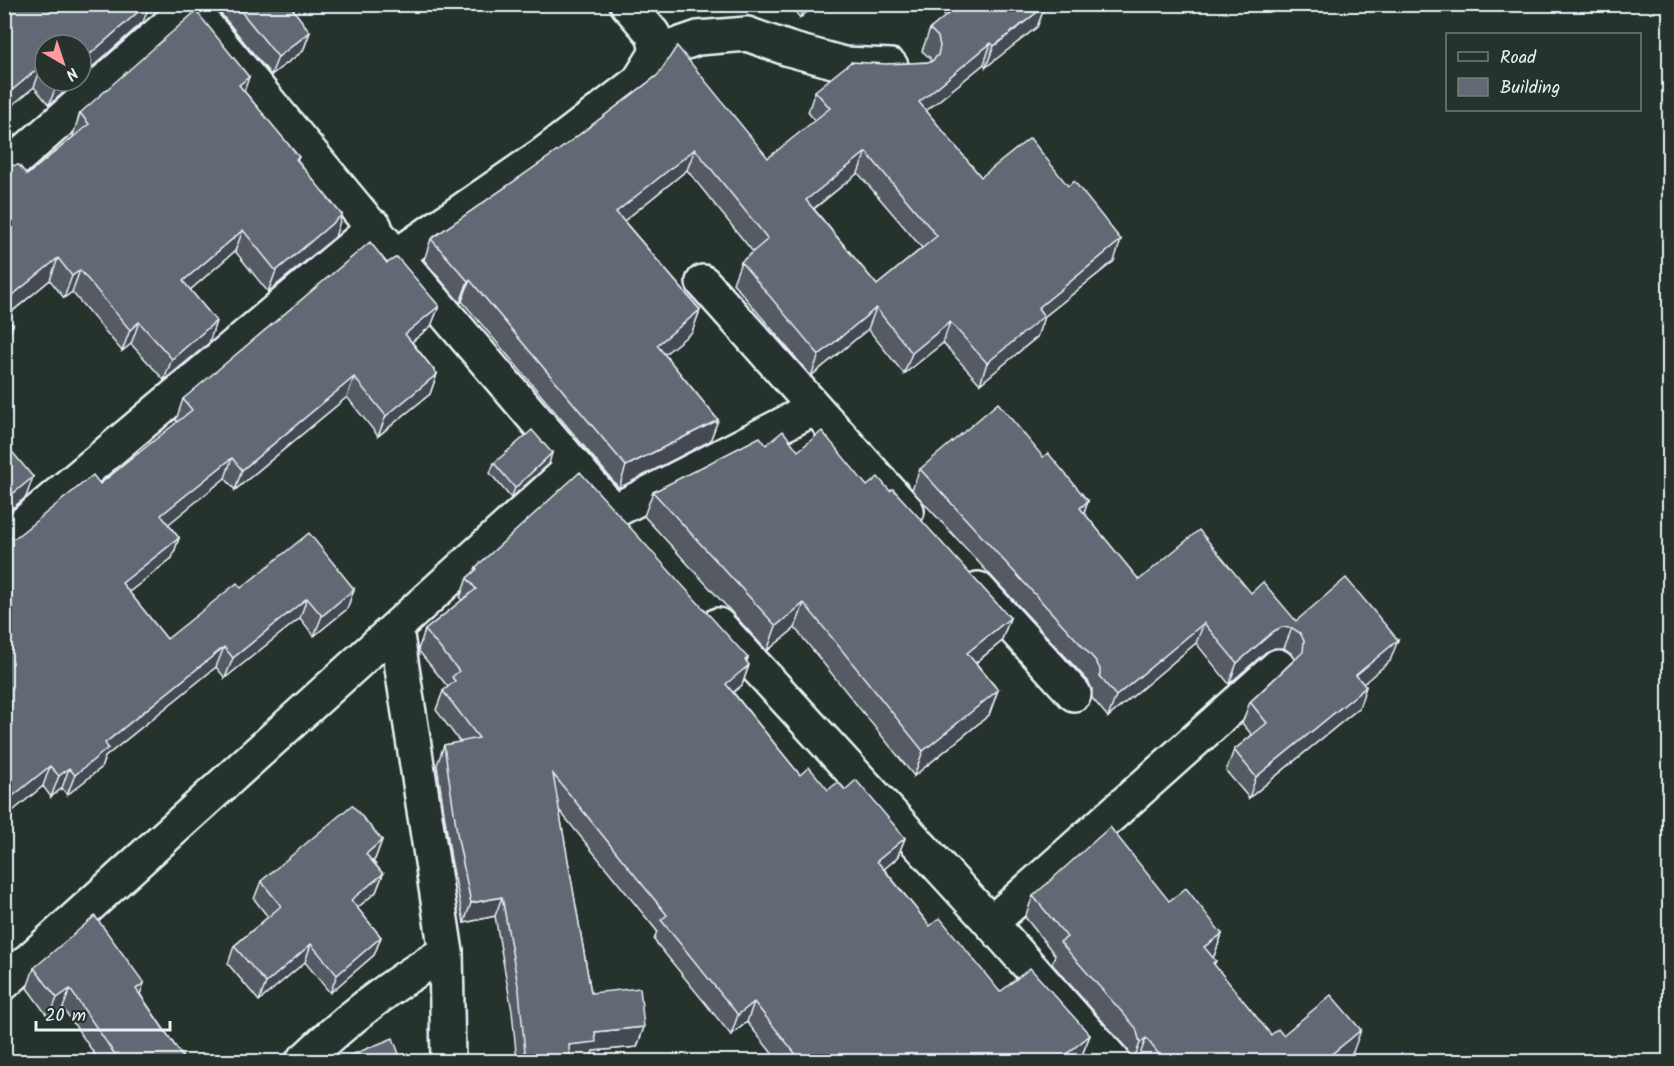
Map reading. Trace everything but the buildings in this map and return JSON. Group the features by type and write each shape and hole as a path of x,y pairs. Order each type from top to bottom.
{"street":[{"path":"627,4 653,34 657,52"},
{"path":"4,170 189,5 375,227 396,256 638,538"},
{"path":"396,256 542,156 639,81 657,52 698,38 747,34 789,49 844,64 914,67"},
{"path":"4,540 375,227"},
{"path":"703,282 813,409 926,531"},
{"path":"614,512 813,409"},
{"path":"4,983 574,466"},
{"path":"957,566 1074,694"},
{"path":"694,599 991,923 1114,1062"},
{"path":"396,629 446,952 448,1062"},
{"path":"991,923 1278,666"},
{"path":"302,1062 350,1017 398,981 446,952"}]}
